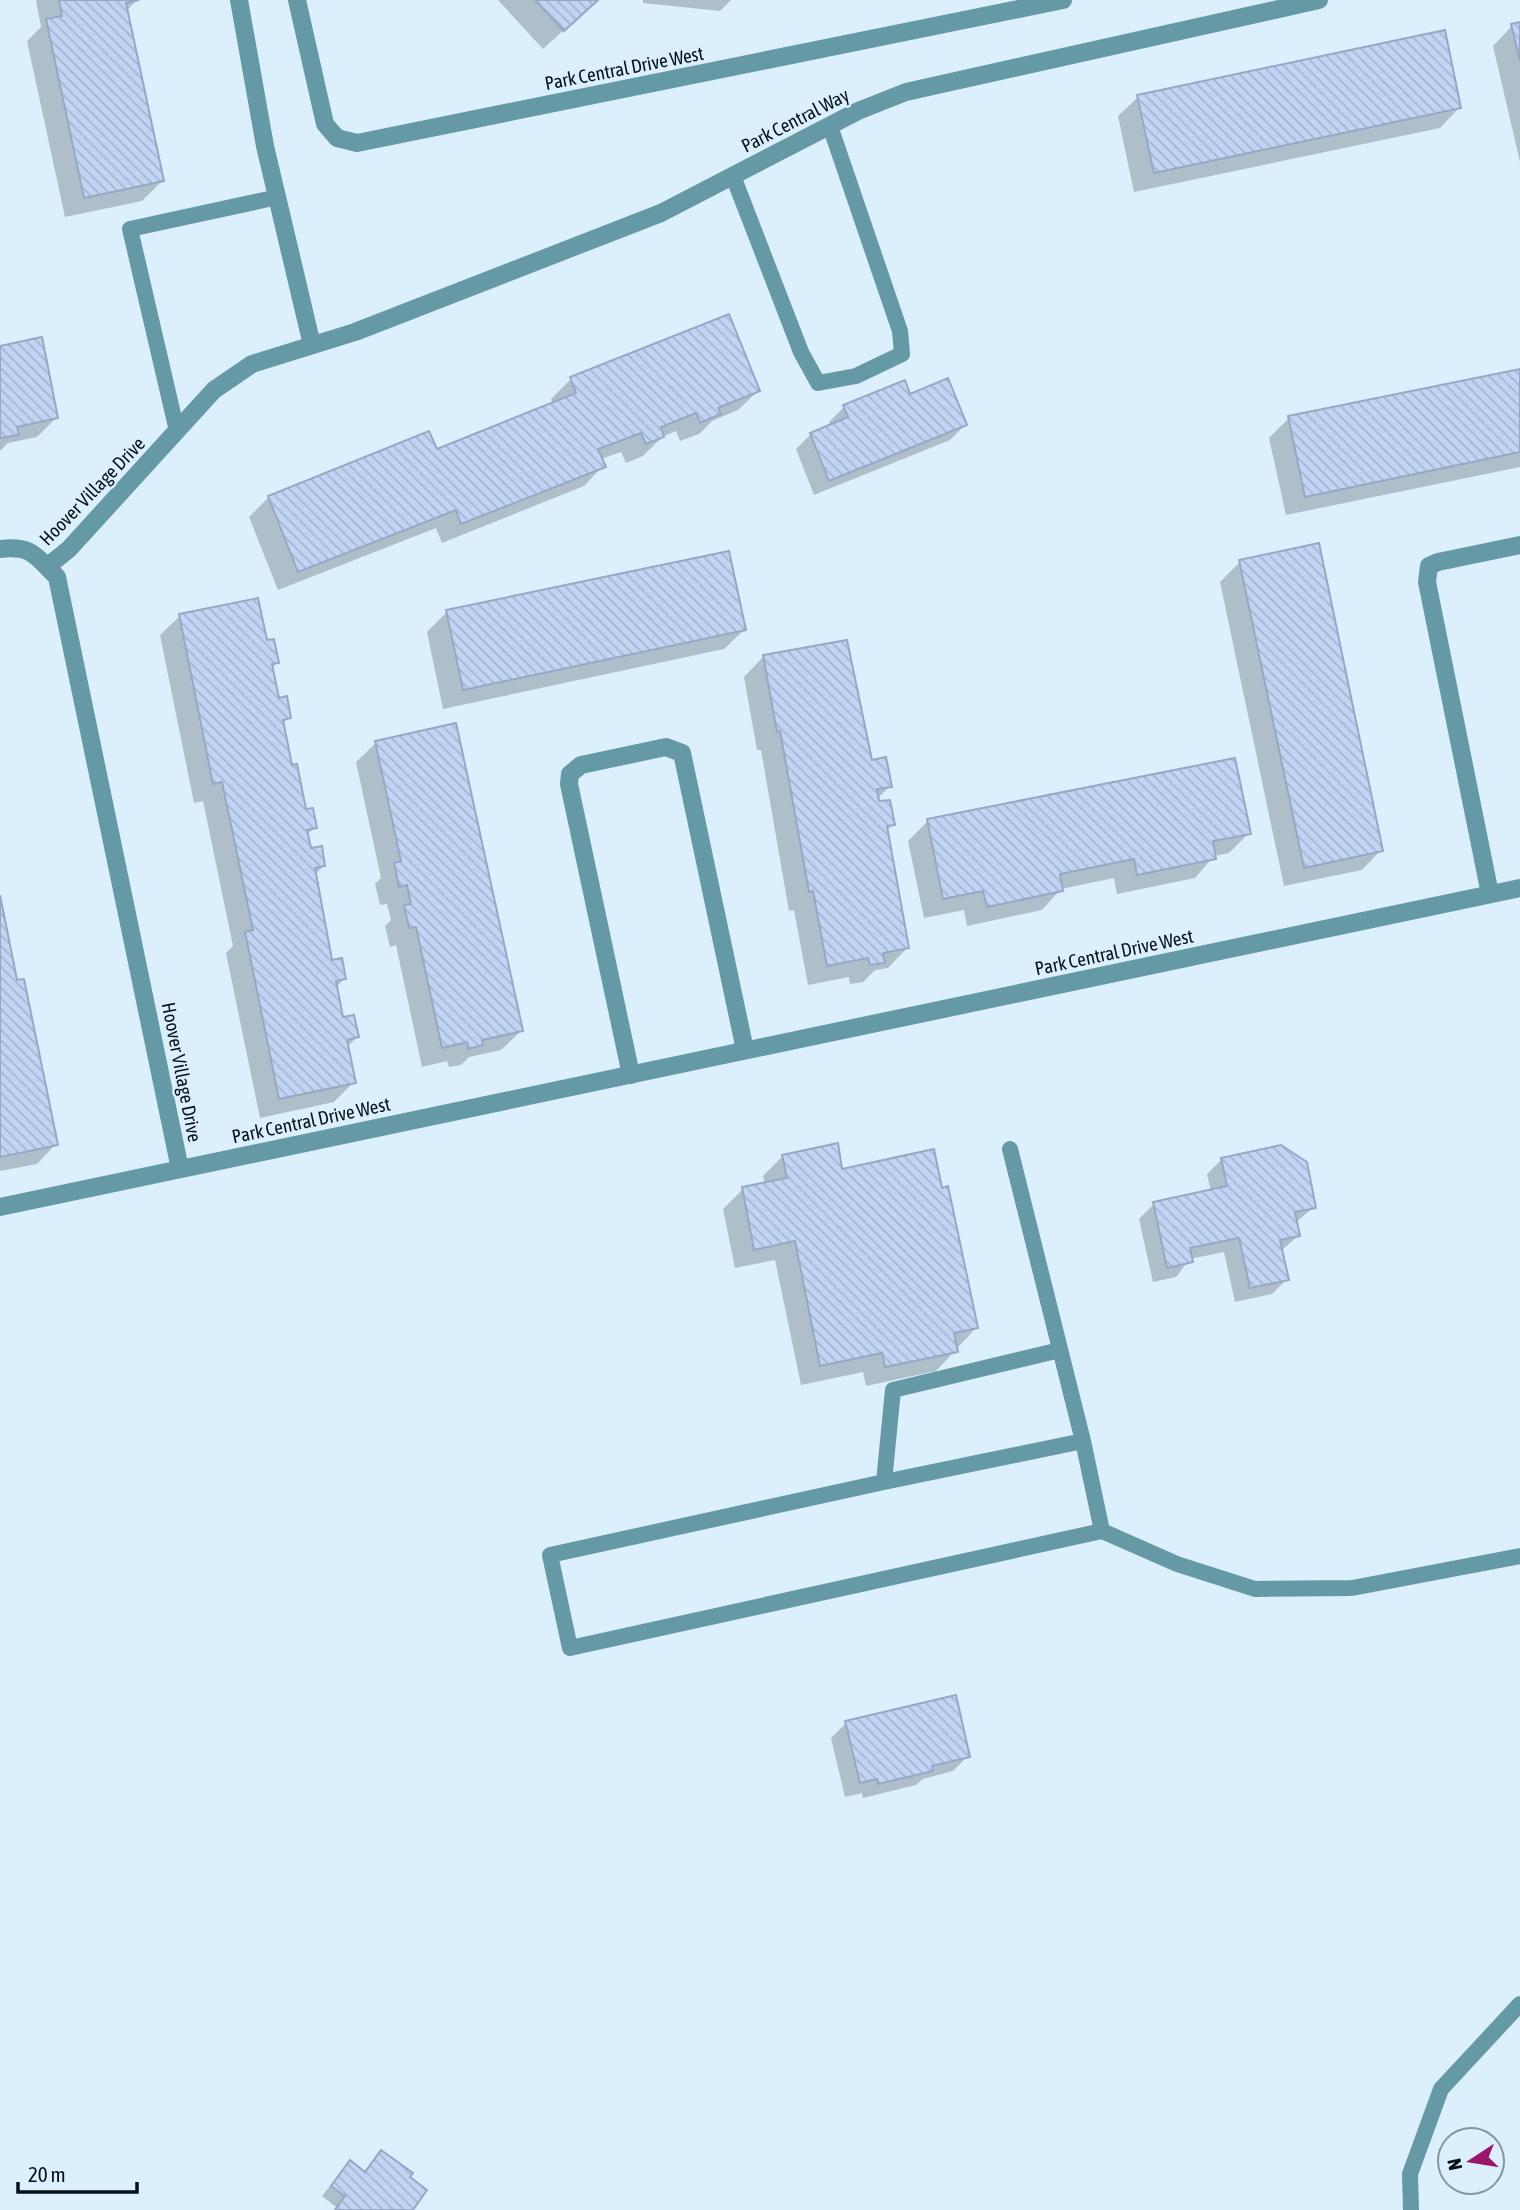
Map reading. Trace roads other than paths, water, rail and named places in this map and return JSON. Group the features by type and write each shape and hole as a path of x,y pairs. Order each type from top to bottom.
{"street":[{"path":"239,0 278,197 312,345"},
{"name":"Park Central Drive West","path":"297,0 325,124 337,138 357,143 1063,0"},
{"name":"Park Central Way","path":"312,345 355,332 661,213 830,126 918,89 1319,0"},
{"name":"Hoover Village Drive","path":"180,1168 57,577 48,566 69,549 214,390 252,364 312,345"},
{"path":"1490,894 1427,582 1429,566 1438,562 1520,545"},
{"path":"0,550 30,551 48,566"},
{"path":"631,1074 569,783 575,767 629,754 666,747 682,753 745,1050"},
{"name":"Park Central Drive West","path":"0,1207 1520,888"}],"lane":[{"path":"733,176 801,352 818,383 856,376 902,354 900,331 830,126"},
{"path":"177,431 130,229 278,197"},
{"path":"1010,1149 1083,1441 1102,1531"},
{"path":"884,1482 893,1390 1060,1349"},
{"path":"1083,1441 550,1555 570,1648 1102,1531 1177,1563 1255,1589 1352,1588 1520,1556"},
{"path":"1411,2210 1410,2174 1441,2089 1520,2004"}]}
